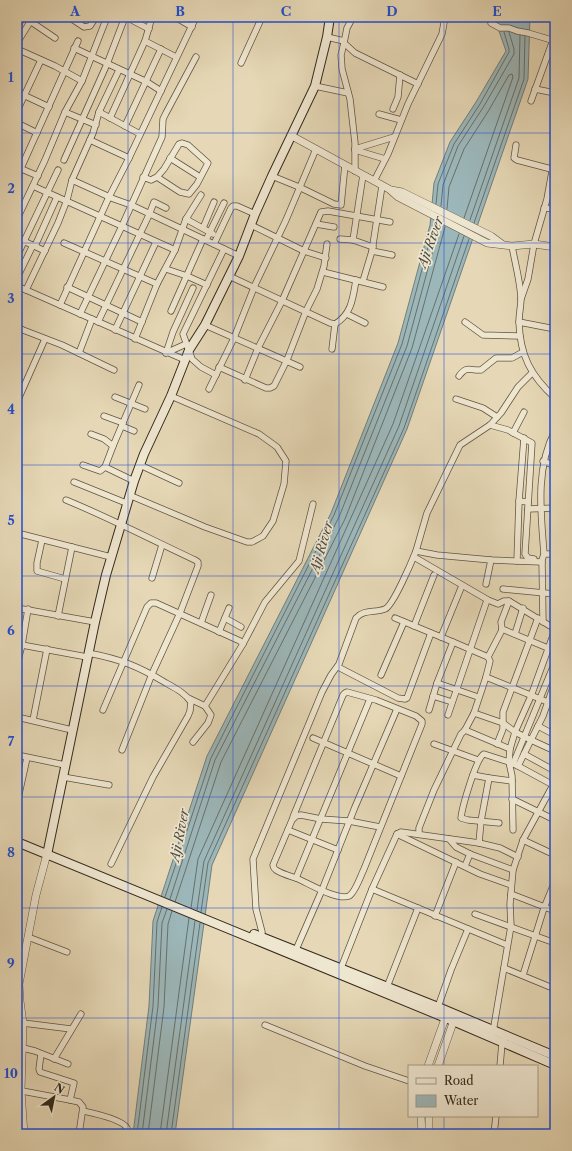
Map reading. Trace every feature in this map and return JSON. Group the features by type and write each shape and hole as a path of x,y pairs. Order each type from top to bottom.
{"main road":[{"path":"47,852 95,622 134,481 172,393 185,360 188,347 205,325 239,256 255,214 315,86 327,37 330,17"},
{"path":"17,837 47,852"},
{"path":"17,842 47,852 261,940 346,973 493,1034 555,1064"},
{"path":"346,973 438,1007 450,1016"},
{"path":"504,1039 555,1056"}],"street":[{"path":"17,27 23,17 55,38"},
{"path":"69,17 84,27 90,26 96,17"},
{"path":"17,219 19,208 34,186 65,112 82,81 107,17"},
{"path":"64,160 107,64 125,17 149,29"},
{"path":"110,118 145,41 152,17"},
{"path":"175,17 192,26"},
{"path":"60,305 100,216 196,17"},
{"path":"241,63 262,17"},
{"path":"353,17 347,28 344,42 342,69 350,99 355,150 355,171"},
{"path":"374,181 401,120 444,32 443,17"},
{"path":"17,43 30,22"},
{"path":"491,23 500,28 509,28 554,40 531,101"},
{"path":"327,37 344,42 355,53 418,84"},
{"path":"17,177 19,168 37,133 78,41"},
{"path":"145,41 176,57"},
{"path":"74,48 147,82 161,91"},
{"path":"125,126 147,82 161,49"},
{"path":"17,50 41,60 82,81"},
{"path":"80,314 162,137 166,113 196,57"},
{"path":"17,111 41,60"},
{"path":"26,290 67,200 72,180 96,125 99,112 119,70"},
{"path":"393,109 398,97 400,75"},
{"path":"315,86 348,93"},
{"path":"535,89 555,93"},
{"path":"17,92 48,107"},
{"path":"65,112 96,125"},
{"path":"99,112 140,134"},
{"path":"379,114 401,120"},
{"path":"17,123 37,133"},
{"path":"521,298 528,279 534,246 554,170 555,132"},
{"path":"292,136 386,188 480,236 491,236 503,245 555,247"},
{"path":"355,150 372,143 394,137"},
{"path":"90,140 129,158"},
{"path":"143,177 151,180 157,177 164,169 179,144 184,143 208,163 192,192 188,194 180,192 157,177"},
{"path":"516,145 514,158 516,160 554,170"},
{"path":"209,389 234,338 254,288 316,149"},
{"path":"355,150 385,159"},
{"path":"170,158 200,177"},
{"path":"341,214 345,165"},
{"path":"19,168 38,176"},
{"path":"17,256 58,170"},
{"path":"353,240 358,216 363,175"},
{"path":"272,176 334,204 342,205"},
{"path":"72,180 109,197 131,205 239,256"},
{"path":"34,186 175,250"},
{"path":"363,282 386,188"},
{"path":"135,339 158,284 175,250 186,219 201,195"},
{"path":"17,278 57,197"},
{"path":"98,322 154,202 166,208"},
{"path":"203,228 214,202"},
{"path":"171,311 204,240 210,232 224,203"},
{"path":"214,244 231,208 237,206 255,214"},
{"path":"544,208 555,209"},
{"path":"245,380 258,348 282,301 319,215 325,211 390,222"},
{"path":"186,219 217,236"},
{"path":"316,224 334,227"},
{"path":"251,225 304,251 326,258"},
{"path":"17,238 45,251"},
{"path":"340,239 353,240 372,249 392,255"},
{"path":"64,242 158,284"},
{"path":"115,330 156,242"},
{"path":"219,367 245,380 266,388 274,386 287,360 306,311 315,296 323,272 327,244"},
{"path":"512,246 521,298 519,322 523,352 532,373 541,385 555,398"},
{"path":"534,246 555,252"},
{"path":"216,375 196,363 192,358 183,334 224,249"},
{"path":"166,269 207,285"},
{"path":"323,272 383,287"},
{"path":"229,276 335,324"},
{"path":"332,349 335,324 347,314 353,301 356,280"},
{"path":"17,286 166,353 185,360"},
{"path":"67,287 87,298 142,322"},
{"path":"166,353 193,288"},
{"path":"347,314 365,324"},
{"path":"79,353 92,319"},
{"path":"465,322 483,334 520,336"},
{"path":"519,322 555,329"},
{"path":"205,325 300,367"},
{"path":"17,331 21,329 79,353 114,370"},
{"path":"17,402 19,390 45,339"},
{"path":"166,353 188,347"},
{"path":"459,376 466,369 481,370 496,358 512,358 523,352"},
{"path":"261,940 262,932 256,909 253,859 322,692 331,675 338,666 356,618 360,614 384,610 389,606 415,554 428,513 458,448 462,443 490,425 518,387 532,373"},
{"path":"83,465 100,471 104,467 139,385"},
{"path":"74,482 128,499 247,542 252,542 263,536 273,521 284,484 286,461 277,447 259,434 172,393"},
{"path":"115,397 145,409"},
{"path":"456,399 483,408 497,417"},
{"path":"513,433 524,412"},
{"path":"104,416 134,431"},
{"path":"490,425 502,427 524,438 532,445 525,554 528,558 543,559"},
{"path":"543,622 543,559 540,508 543,461 553,440 555,431"},
{"path":"91,434 104,439 113,446"},
{"path":"517,561 519,501 524,438"},
{"path":"543,461 555,466"},
{"path":"140,465 179,483"},
{"path":"104,467 134,481"},
{"path":"66,500 104,515 198,562 198,566 180,613 138,706 122,750"},
{"path":"519,501 528,502"},
{"path":"205,706 243,644 265,602 301,556 313,504"},
{"path":"528,509 555,508"},
{"path":"17,533 112,557"},
{"path":"42,540 37,563 37,571 65,579"},
{"path":"152,578 162,545"},
{"path":"58,616 72,548"},
{"path":"415,554 517,561 543,559 555,554"},
{"path":"415,554 495,603 509,601 523,608 555,630 531,696 515,732 510,749 513,764 513,830"},
{"path":"486,584 491,560"},
{"path":"414,626 434,575"},
{"path":"441,637 461,588"},
{"path":"503,589 555,594"},
{"path":"201,623 211,596"},
{"path":"419,834 419,828 434,790 461,734 466,730 474,713 490,661 488,657 502,629 501,622 509,601"},
{"path":"103,710 147,607 151,603 156,603 180,613 240,641 243,644"},
{"path":"448,715 486,603"},
{"path":"17,608 95,622"},
{"path":"219,632 229,608"},
{"path":"515,634 523,608"},
{"path":"17,664 28,609"},
{"path":"225,618 241,627"},
{"path":"394,618 488,657"},
{"path":"497,744 503,729 503,712 538,618"},
{"path":"381,675 404,622"},
{"path":"502,629 555,651"},
{"path":"338,666 398,698 405,699 407,698 431,633"},
{"path":"429,710 437,682 453,642"},
{"path":"22,645 123,662 152,674 205,706 211,714 210,719 193,742"},
{"path":"33,720 47,649"},
{"path":"513,764 524,754 540,700 555,662"},
{"path":"486,677 540,700 555,704"},
{"path":"437,682 478,697"},
{"path":"513,764 528,738 538,726 555,682"},
{"path":"344,693 351,693 370,698 416,716 422,721 422,724 364,869 351,895 341,896 283,874 275,870 273,865 325,743 344,693"},
{"path":"433,696 452,702"},
{"path":"111,864 153,777 188,716 191,702 188,697"},
{"path":"296,878 370,698"},
{"path":"294,953 322,890 349,821 397,709"},
{"path":"474,713 503,723 515,732 555,751"},
{"path":"17,717 72,730"},
{"path":"538,726 555,735"},
{"path":"466,730 510,749"},
{"path":"313,738 374,763 401,776"},
{"path":"434,744 478,760"},
{"path":"499,823 461,818 473,775 481,755 484,754 513,764 554,786"},
{"path":"524,754 555,771"},
{"path":"17,755 65,765"},
{"path":"17,803 27,758"},
{"path":"473,775 512,781"},
{"path":"63,777 109,785"},
{"path":"479,843 481,821 489,778"},
{"path":"493,1034 511,926 513,870 523,840 554,786 555,778"},
{"path":"512,799 555,820"},
{"path":"294,817 301,815 321,819 349,821 380,827"},
{"path":"288,830 338,850"},
{"path":"346,973 372,889 397,834 401,832 479,843 500,848 518,857"},
{"path":"397,834 480,874 512,885"},
{"path":"449,839 456,847 470,854 513,870"},
{"path":"523,840 555,855"},
{"path":"24,1134 19,1090 23,1048 23,1024 18,991 20,959 28,937 36,895 47,852"},
{"path":"464,866 470,854"},
{"path":"435,916 456,862"},
{"path":"523,975 544,908 555,881"},
{"path":"372,889 507,945"},
{"path":"511,894 555,911"},
{"path":"387,987 418,908"},
{"path":"476,914 555,943"},
{"path":"438,1007 468,929"},
{"path":"28,937 66,952"},
{"path":"504,968 555,988"},
{"path":"17,1017 20,1001"},
{"path":"54,1059 81,1014"},
{"path":"428,1065 450,1016"},
{"path":"438,1065 450,1016"},
{"path":"23,1024 71,1029"},
{"path":"265,1026 365,1066 408,1081"},
{"path":"500,1065 504,1039"},
{"path":"23,1048 68,1064"},
{"path":"41,1054 40,1072 74,1083 70,1100"},
{"path":"19,1090 81,1103 83,1106 83,1111 79,1134"},
{"path":"83,1111 117,1121 126,1126 127,1134"},
{"path":"421,1117 422,1134"},
{"path":"428,1117 429,1134"},
{"path":"494,1134 496,1117"}],"water":[{"name":"Aji River","path":"494,17 530,17 528,79 407,429 212,865 175,1134 133,1134 149,1006 153,921 207,756 331,513 398,343 430,225 434,183 450,142 506,51"}]}
